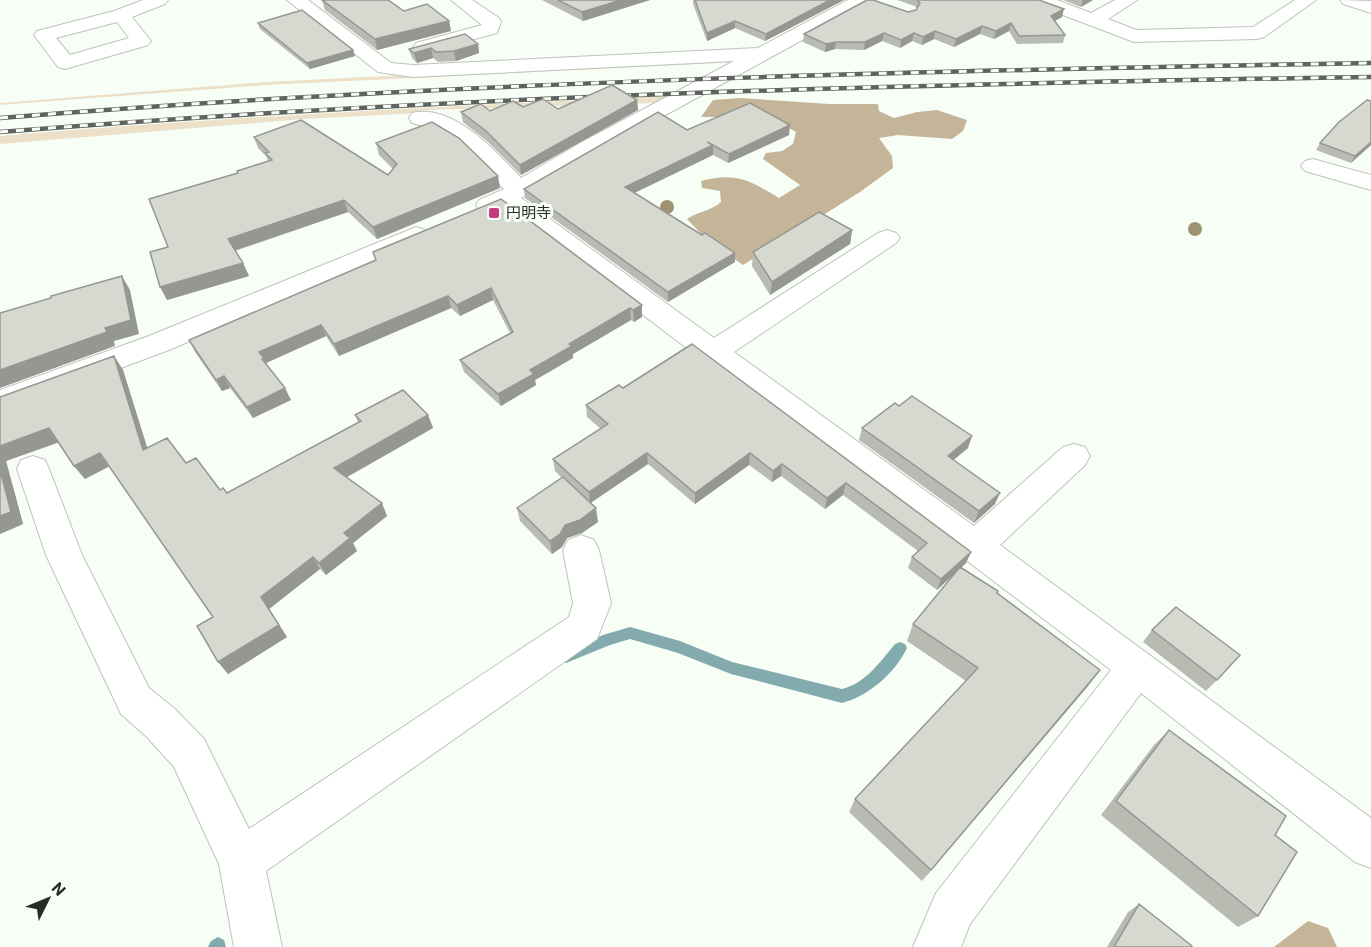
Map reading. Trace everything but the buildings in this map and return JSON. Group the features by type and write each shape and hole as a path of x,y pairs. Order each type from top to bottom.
{"street":[{"path":"121,15 159,0"},
{"path":"296,0 374,60 391,70 412,71 763,54"},
{"path":"374,60 490,29 492,22 460,0"},
{"path":"1040,0 1134,36 1257,33 1307,0"},
{"path":"1093,20 1128,0"},
{"path":"1349,0 1371,7"},
{"path":"0,402 159,343 512,194 590,147 863,2"},
{"path":"425,116 444,123 467,139 512,194 712,352 1137,668 1371,846"},
{"path":"1313,166 1371,183"},
{"path":"712,352 887,238"},
{"path":"975,547 1074,456"},
{"path":"33,469 64,555 135,701 161,723 189,753 240,861 258,947"},
{"path":"240,861 584,627 592,603 581,550"},
{"path":"937,947 952,909 1137,668"}],"shaded area":[{"path":"746,58 741,62 266,85 0,105 0,103 267,82"},
{"path":"670,96 657,103 428,110 421,111 421,113 303,119 0,144 0,136 167,123"},
{"path":"740,98 829,104 878,104 879,111 894,118 937,110 967,120 963,131 952,139 898,135 879,138 892,156 893,168 860,192 743,265 706,239 687,219 721,202 720,191 702,188 701,181 724,177 742,179 779,198 800,185 763,159 766,153 782,151 793,144 796,132 770,117 701,117 713,100"},
{"path":"1308,921 1328,928 1337,947 1274,947"}],"waterway":[{"path":"566,657 608,639 630,633 680,647 731,668 842,696 852,694 868,684 900,648"}],"railway":[{"path":"0,118 171,105 514,86 856,74 1371,63"},
{"path":"0,132 343,109 685,93 1028,83 1371,77"}],"place":[{"name":"円明寺","path":"494,213"}]}
